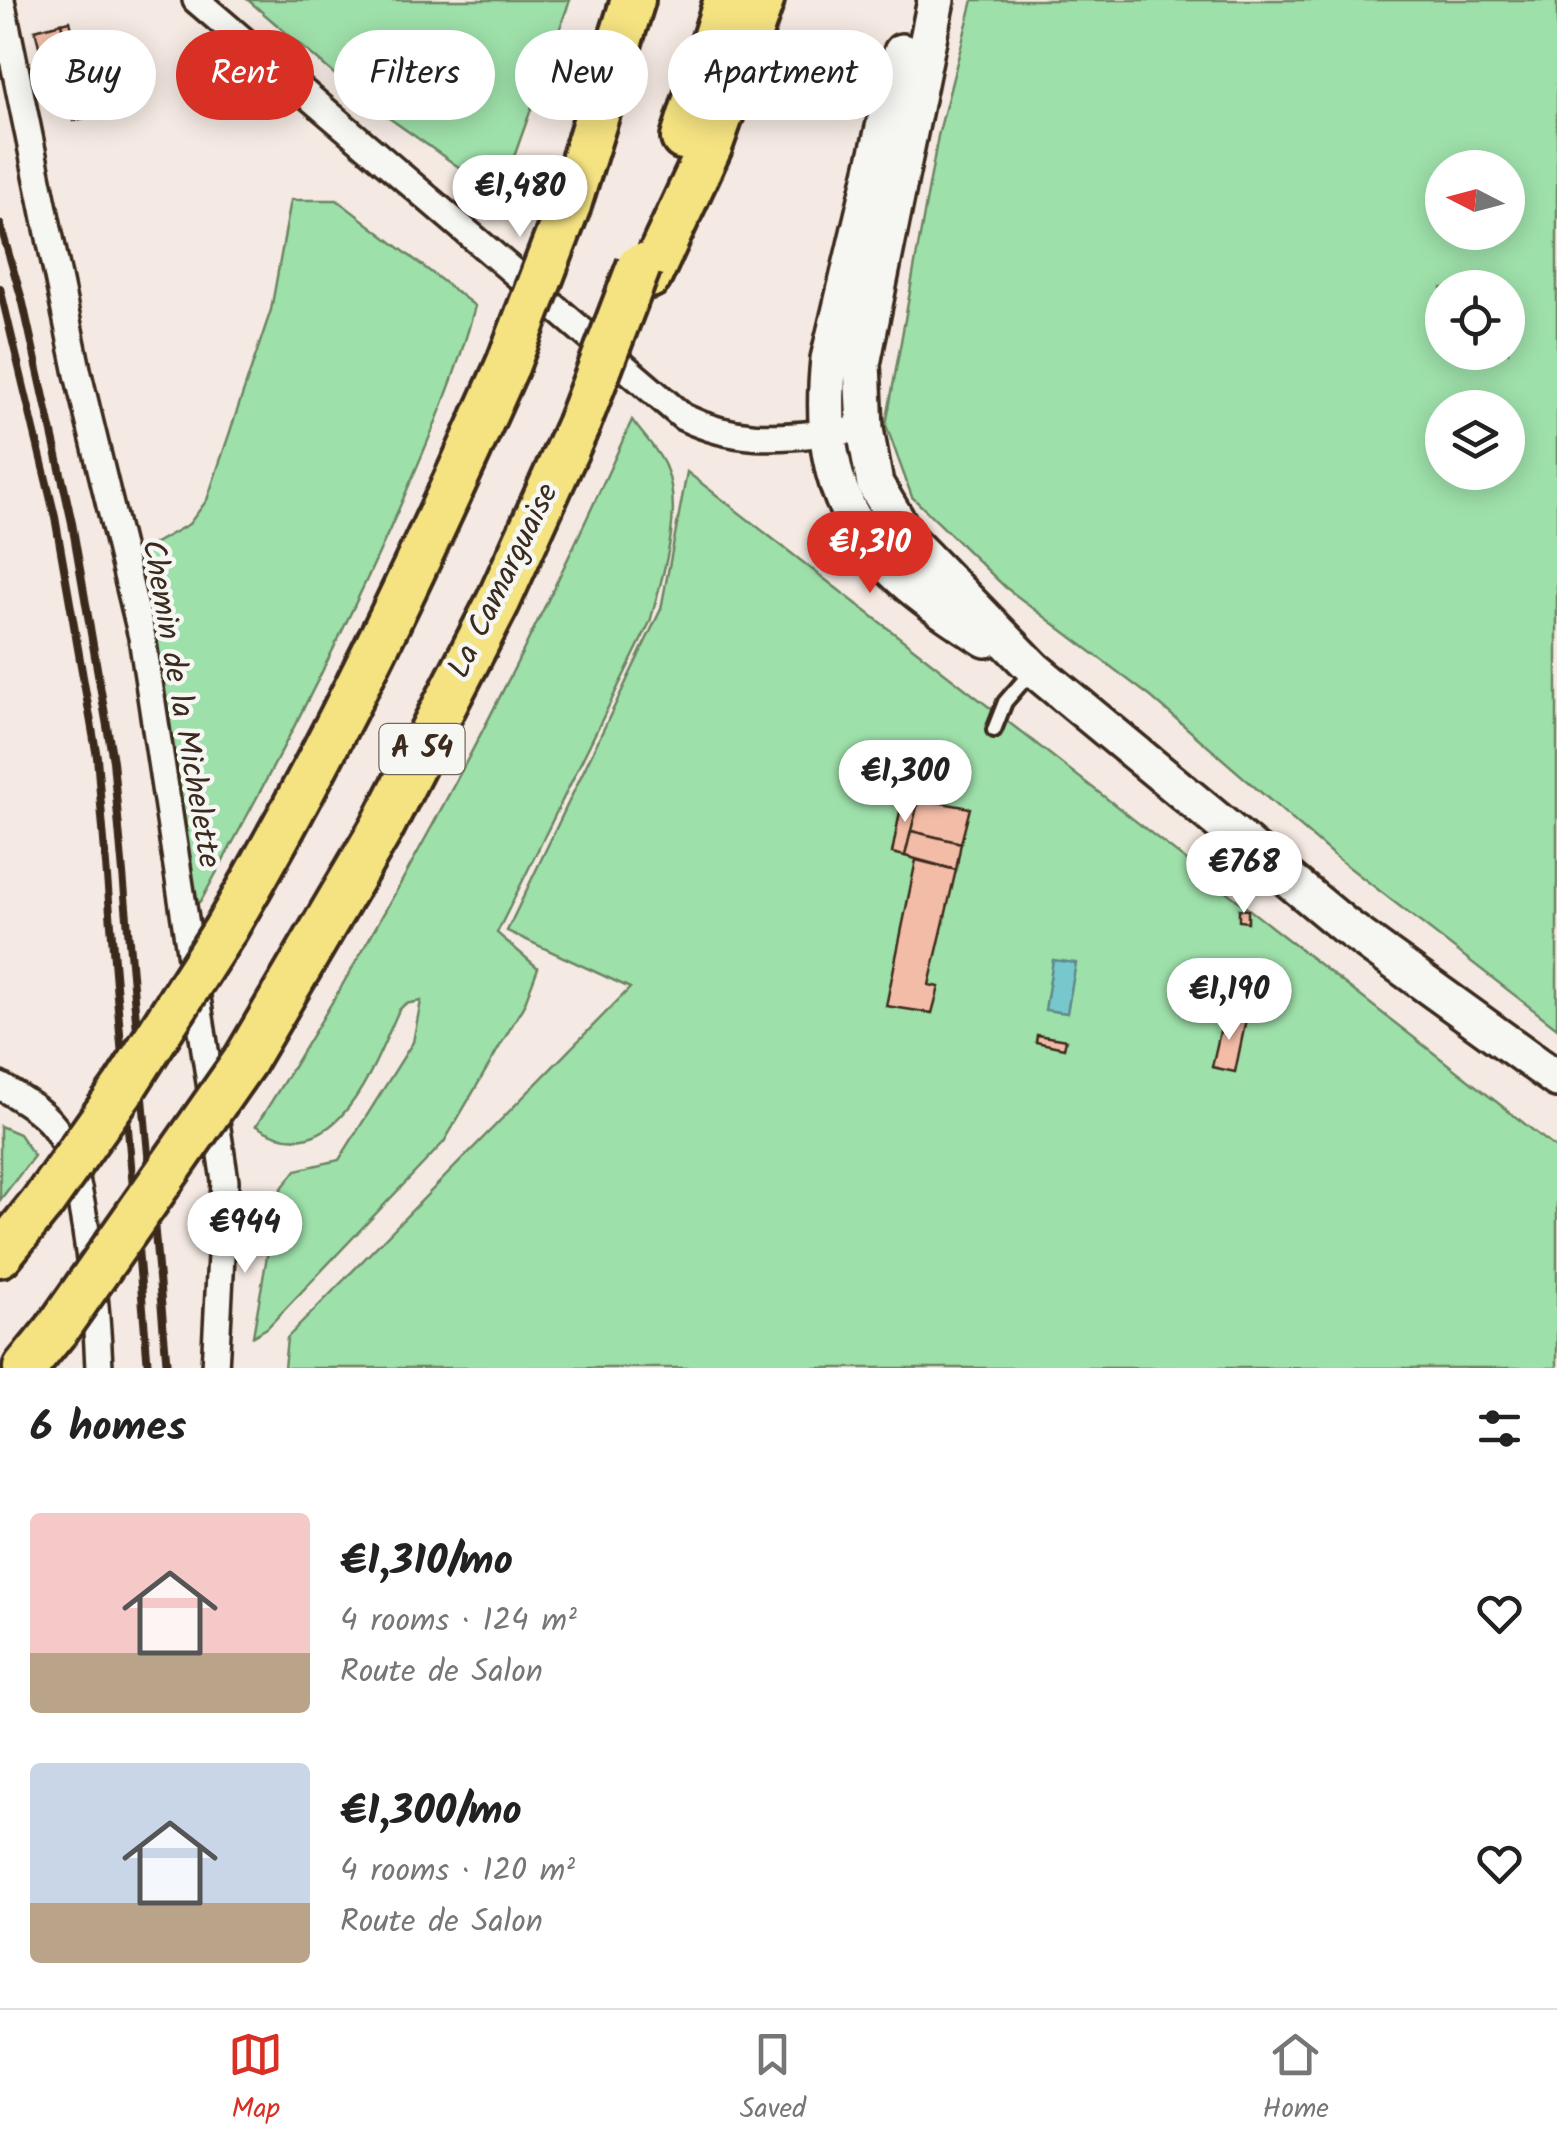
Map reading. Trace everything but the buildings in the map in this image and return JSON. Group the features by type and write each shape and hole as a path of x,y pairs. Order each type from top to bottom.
{"highway":[{"name":"A 54","path":"0,1255 123,1089 224,930 317,770 403,598 508,364 569,206 633,0"},
{"name":"La Camarguaise","path":"25,1368 57,1329 244,1062 381,829 498,602 645,271 726,0"},
{"path":"645,271 710,147 762,0"}],"street":[{"name":"Chemin de la Michelette","path":"1,0 6,40 78,374 142,637 225,1181 215,1368"},
{"path":"196,0 683,417 710,430 750,439 865,429"},
{"path":"915,0 864,283 862,364 865,429 875,484 908,541 1034,668 1344,924 1557,1079"},
{"path":"936,0 864,283 829,360 824,408 827,433 836,480 874,554 918,596 1034,668"},
{"path":"0,1086 36,1109 59,1133 75,1175 99,1368"}],"lane":[{"path":"994,730 1006,702 1034,668"}],"green space":[{"path":"248,0 570,0 559,30 515,30 515,120 527,120 500,196 392,120 495,120 495,30 334,30 334,74 314,57 314,30 283,30"},
{"path":"973,0 1557,0 1557,1028 1332,854 1151,697 1005,587 912,497 886,425 938,136"},
{"path":"291,200 337,200 475,306 432,432 354,606 201,901 191,906 143,550 189,524 207,500 271,310"},
{"path":"632,420 662,460 671,484 670,544 650,622 497,933 538,968 524,1005 444,1142 267,1328 253,1336 278,1193 296,1170 339,1160 413,1042 421,1001 405,1004 399,1010 364,1084 330,1126 309,1137 284,1138 256,1126 360,955 457,780"},
{"path":"687,472 1557,1149 1557,1368 284,1368 287,1338 630,988 507,931 661,609"},
{"path":"0,1126 19,1134 34,1156 0,1200"}],"water":[{"path":"1053,960 1076,963 1067,1013 1045,1010"}],"railway":[{"path":"0,224 23,303 72,523 113,761 167,1368"},
{"path":"0,288 55,517 97,757 148,1368"}]}
